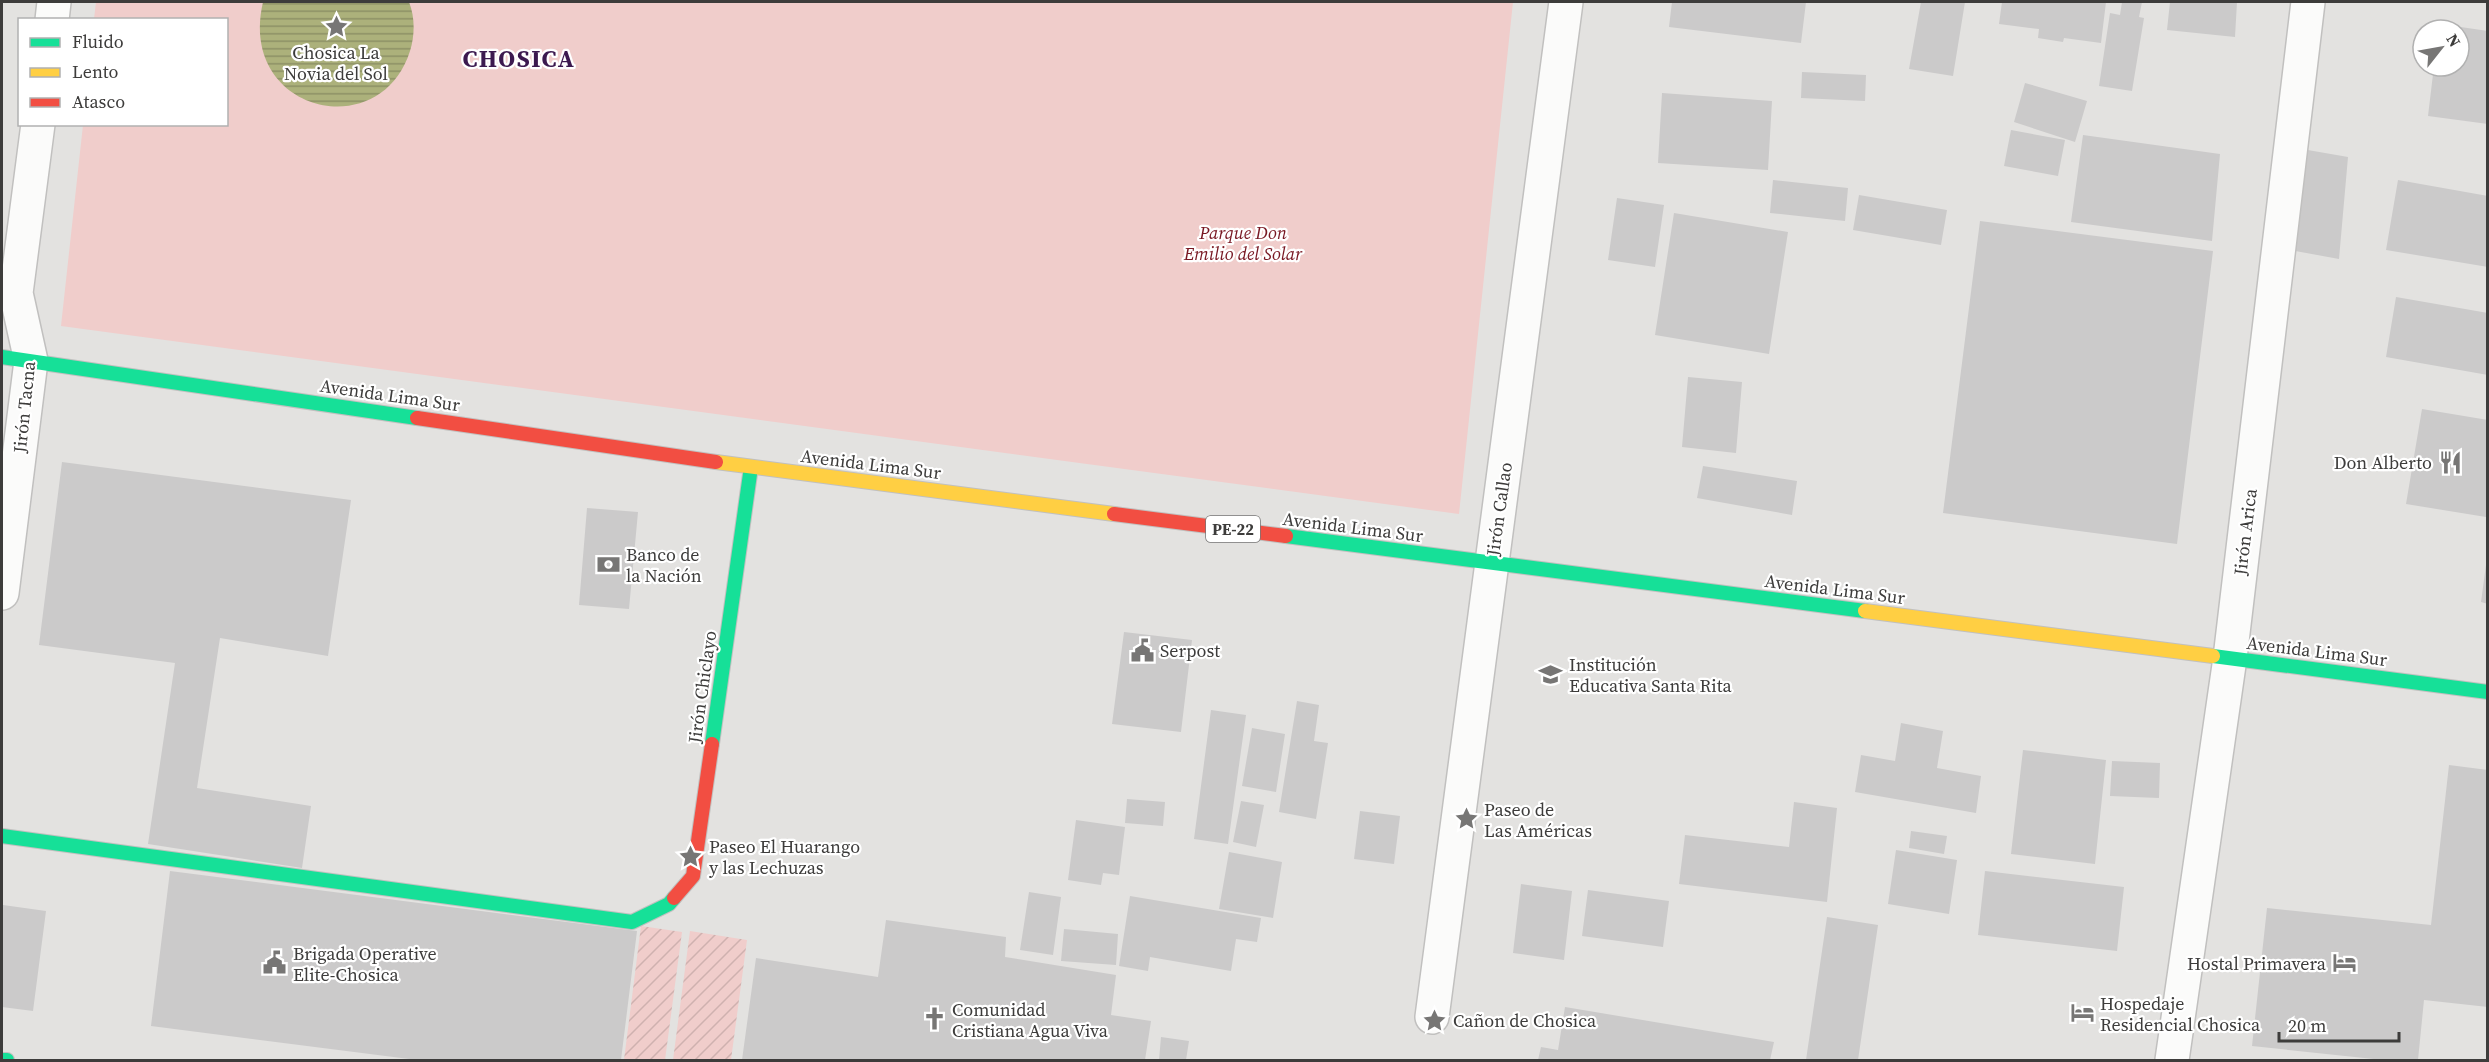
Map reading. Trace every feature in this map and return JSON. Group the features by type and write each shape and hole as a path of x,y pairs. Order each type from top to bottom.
{"main road":[{"name":"Avenida Lima Sur","path":"16,359 751,467 2487,692"},
{"name":"Jirón Chiclayo","path":"2,836 632,922 669,904 693,876 751,467"},
{"path":"2,1060 7,1060"}],"street":[{"path":"52,18 54,2"},
{"name":"Jirón Callao","path":"1432,1017 1566,2"},
{"name":"Jirón Arica","path":"2172,1060 2230,658 2308,2"},
{"name":"Jirón Tacna","path":"2,593 16,359 8,303 38,126"}],"green space":[{"name":"Parque Don Emilio del Solar","path":"96,2 1513,2 1459,514 61,326 83,126 228,126 228,18 94,18"},
{"path":"641,926 682,932 665,1060 624,1060"},
{"path":"690,931 747,940 731,1060 673,1060"}],"shaded area":[{"path":"263,2 409,2 414,26 410,51 394,81 371,99 343,106 316,103 290,91 271,69 261,40"}],"building":[{"path":"1672,2 1806,2 1801,43 1669,27"},
{"path":"1921,2 1965,2 1953,76 1909,69"},
{"path":"2002,2 2106,2 2101,43 2064,38 2063,42 2038,38 2039,29 1999,24"},
{"path":"2122,2 2142,2 2139,17 2144,18 2132,91 2099,86 2110,13 2120,15"},
{"path":"2170,2 2237,2 2235,37 2167,30"},
{"path":"2471,29 2488,31 2488,124 2428,116 2433,78 2471,78"},
{"path":"1802,72 1866,75 1865,101 1801,98"},
{"path":"2025,83 2087,101 2075,142 2014,122"},
{"path":"1662,93 1772,101 1768,170 1658,163"},
{"path":"2011,130 2065,140 2058,176 2004,166"},
{"path":"2083,135 2220,154 2212,241 2071,222"},
{"path":"2302,149 2348,157 2339,259 2290,250"},
{"path":"1773,180 1848,188 1845,221 1770,213"},
{"path":"2398,180 2488,196 2488,267 2386,250"},
{"path":"1859,195 1947,210 1941,245 1853,230"},
{"path":"1617,198 1664,205 1655,267 1608,260"},
{"path":"1674,213 1788,232 1769,354 1655,335"},
{"path":"1980,221 2213,251 2177,544 1943,513"},
{"path":"2396,297 2488,313 2488,375 2386,357"},
{"path":"1688,377 1742,382 1736,453 1682,447"},
{"name":"Don Alberto","path":"2422,409 2488,420 2486,517 2406,504"},
{"path":"62,462 351,500 328,656 220,638 197,788 311,806 302,868 148,844 175,663 39,645"},
{"path":"1703,466 1797,481 1792,515 1697,498"},
{"path":"587,508 638,512 629,609 579,605"},
{"path":"2486,565 2488,565 2488,604 2481,602"},
{"path":"1124,632 1192,640 1181,732 1112,724"},
{"path":"1297,701 1319,705 1314,741 1328,743 1316,819 1279,812"},
{"path":"1211,710 1246,715 1228,844 1194,839"},
{"path":"1901,723 1943,731 1937,768 1981,776 1976,813 1855,792 1861,755 1895,761"},
{"path":"1252,728 1285,734 1276,792 1242,786"},
{"path":"2023,750 2106,760 2095,864 2011,854"},
{"path":"2112,761 2160,763 2159,798 2110,796"},
{"name":"Hostal Primavera","path":"2449,765 2488,770 2488,1007 2424,1000 2418,1060 2383,1060 2252,1046 2267,908 2431,925"},
{"path":"1127,799 1165,802 1163,826 1125,823"},
{"path":"1241,801 1264,805 1256,847 1233,842"},
{"path":"1794,802 1837,808 1827,902 1679,884 1685,835 1789,847"},
{"path":"1360,811 1400,816 1394,864 1354,859"},
{"path":"1076,820 1125,827 1119,875 1103,873 1101,885 1068,880"},
{"path":"1911,831 1947,836 1944,854 1909,848"},
{"path":"1896,850 1957,860 1949,914 1888,904"},
{"path":"1229,852 1282,862 1273,918 1219,909"},
{"path":"170,871 637,931 621,1060 417,1060 151,1026"},
{"path":"1985,871 2124,887 2117,951 1978,935"},
{"path":"1521,884 1572,891 1564,960 1513,953"},
{"path":"1588,890 1669,901 1663,947 1582,936"},
{"path":"1029,892 1061,897 1053,955 1020,950"},
{"path":"1130,896 1261,918 1257,942 1236,939 1231,971 1150,957 1148,971 1119,966"},
{"path":"3,905 46,911 33,1011 2,1007"},
{"path":"1827,917 1878,925 1858,1060 1806,1060"},
{"path":"886,920 1006,937 1005,957 1116,975 1111,1015 1151,1021 1145,1060 742,1060 756,958 878,977"},
{"path":"1064,929 1118,934 1116,965 1061,961"},
{"path":"1565,1007 1774,1042 1770,1060 1538,1060 1541,1047 1558,1050"},
{"path":"1161,1037 1189,1041 1186,1060 1159,1060"}],"traffic: fast":[{"path":"2,357 417,418"},
{"path":"712,744 751,467"},
{"path":"1286,536 1865,611"},
{"path":"2213,656 2488,692"},
{"path":"2,836 632,922 669,904 674,898"},
{"path":"2,1060 7,1060"}],"traffic: slow":[{"path":"716,462 1114,514"},
{"path":"1865,611 2213,656"}],"traffic: jam":[{"path":"417,418 716,462"},
{"path":"1114,514 1286,536"},
{"path":"674,898 693,876 712,744"}],"place":[{"name":"Chosica La Novia del Sol","path":"336,26"},
{"name":"Don Alberto","path":"2450,462"},
{"name":"Banco de la Nación","path":"608,564"},
{"name":"Serpost","path":"1142,650"},
{"name":"Institución Educativa Santa Rita","path":"1551,674"},
{"name":"Paseo de Las Américas","path":"1466,819"},
{"name":"Paseo El Huarango y las Lechuzas","path":"691,856"},
{"name":"Brigada Operative Elite-Chosica","path":"275,963"},
{"name":"Hostal Primavera","path":"2344,963"},
{"name":"Hospedaje Residencial Chosica","path":"2082,1013"},
{"name":"Comunidad Cristiana Agua Viva","path":"934,1019"},
{"name":"Cañon de Chosica","path":"1435,1020"}],"district":[{"name":"CHOSICA","path":"519,58"}]}
